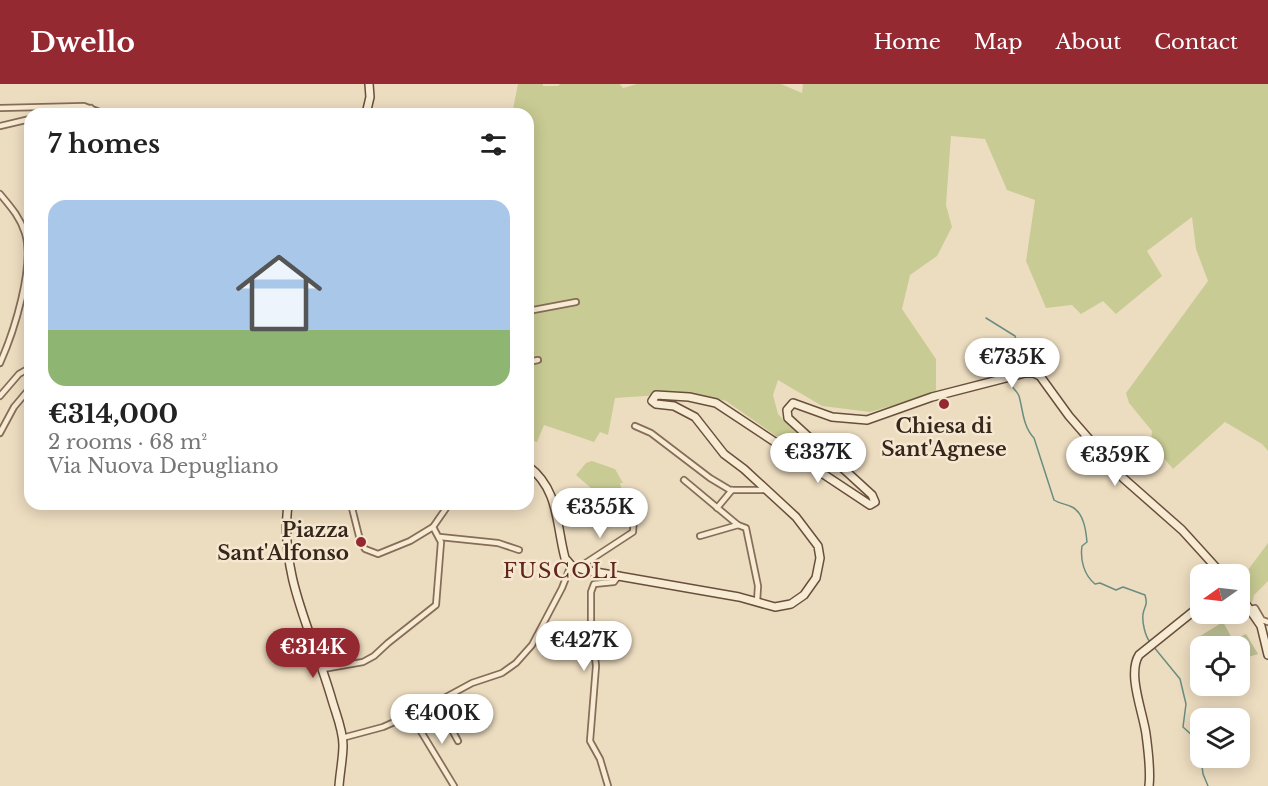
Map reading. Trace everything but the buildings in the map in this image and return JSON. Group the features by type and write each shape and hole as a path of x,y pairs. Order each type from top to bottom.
{"street":[{"path":"367,108 370,97 369,84"},
{"path":"0,108 84,106 91,108"},
{"path":"0,126 24,120"},
{"path":"0,194 19,218 24,231"},
{"path":"0,363 14,326 24,284"},
{"path":"534,309 576,302"},
{"path":"534,361 538,360"},
{"path":"0,396 24,371"},
{"path":"534,471 546,482 553,499 565,558 574,567 739,597 775,607 791,604 804,595 816,578 820,558 818,546 796,517 724,454 695,417 674,406 656,404 652,401 656,395 688,397 716,403 870,505 875,502 872,495 788,418 787,410 793,403 832,417 867,420 931,398 1025,373 1034,373 1040,376 1069,416 1123,477 1182,530 1213,564"},
{"path":"0,433 14,407 24,395"},
{"path":"635,426 651,433 710,478 732,490 767,490"},
{"path":"684,480 738,525 746,528 759,586 757,602"},
{"path":"717,508 732,490"},
{"path":"288,510 286,547 291,572 304,623 323,669 342,738 339,786"},
{"path":"352,510 365,549 378,554 410,541 433,527 445,510"},
{"path":"342,738 383,727 411,715 472,682 502,672 524,656 574,567 633,532 634,517"},
{"path":"700,536 738,525"},
{"path":"323,669 363,662 374,656 436,605 440,537 433,527"},
{"path":"440,537 498,543 519,550"},
{"path":"608,786 600,759 590,741 596,666 591,622 591,592 594,585 614,582 619,575"},
{"path":"1268,622 1262,620 1255,608 1250,609 1261,627 1268,655"},
{"path":"1149,786 1146,735 1134,679 1135,662 1139,655 1190,614"},
{"path":"437,702 458,741"},
{"path":"411,715 454,786"}],"green space":[{"path":"518,84 558,86 560,84 620,84 623,88 637,84 781,84 802,93 803,84 1268,84 1268,451 1262,444 1225,422 1173,469 1151,443 1152,431 1129,403 1126,393 1208,281 1196,249 1192,217 1147,251 1162,276 1116,314 1103,301 1081,314 1072,305 1046,308 1026,261 1035,200 1007,190 985,139 951,136 946,205 952,227 937,256 910,275 902,309 936,359 936,393 870,412 822,406 778,380 773,395 778,414 834,473 809,459 726,401 691,393 615,398 608,435 600,432 594,442 544,425 537,442 534,441 534,108 513,108"},
{"path":"592,461 615,469 623,483 620,483 623,495 627,499 616,504 614,508 576,475 586,463"},
{"path":"1268,543 1268,581 1254,595 1252,603 1250,600 1250,567"},
{"path":"1220,624 1224,624 1231,636 1200,636"},
{"path":"1250,641 1258,654 1250,657"}],"waterway":[{"path":"986,318 1015,336 1017,342 1006,368 1008,375"},
{"path":"1009,380 1019,396 1025,424 1034,438 1054,500 1072,507 1082,518 1087,542 1082,546 1082,562 1086,572 1095,584 1100,583 1116,590 1123,587 1145,595 1143,621 1145,633 1150,642"},
{"path":"1153,646 1180,679 1186,704 1183,727 1190,733"},
{"path":"1202,768 1208,786"}],"place":[{"name":"Chiesa di Sant'Agnese","path":"944,404"},
{"name":"Piazza Sant'Alfonso","path":"361,542"}],"district":[{"name":"FUSCOLI","path":"561,571"}]}
